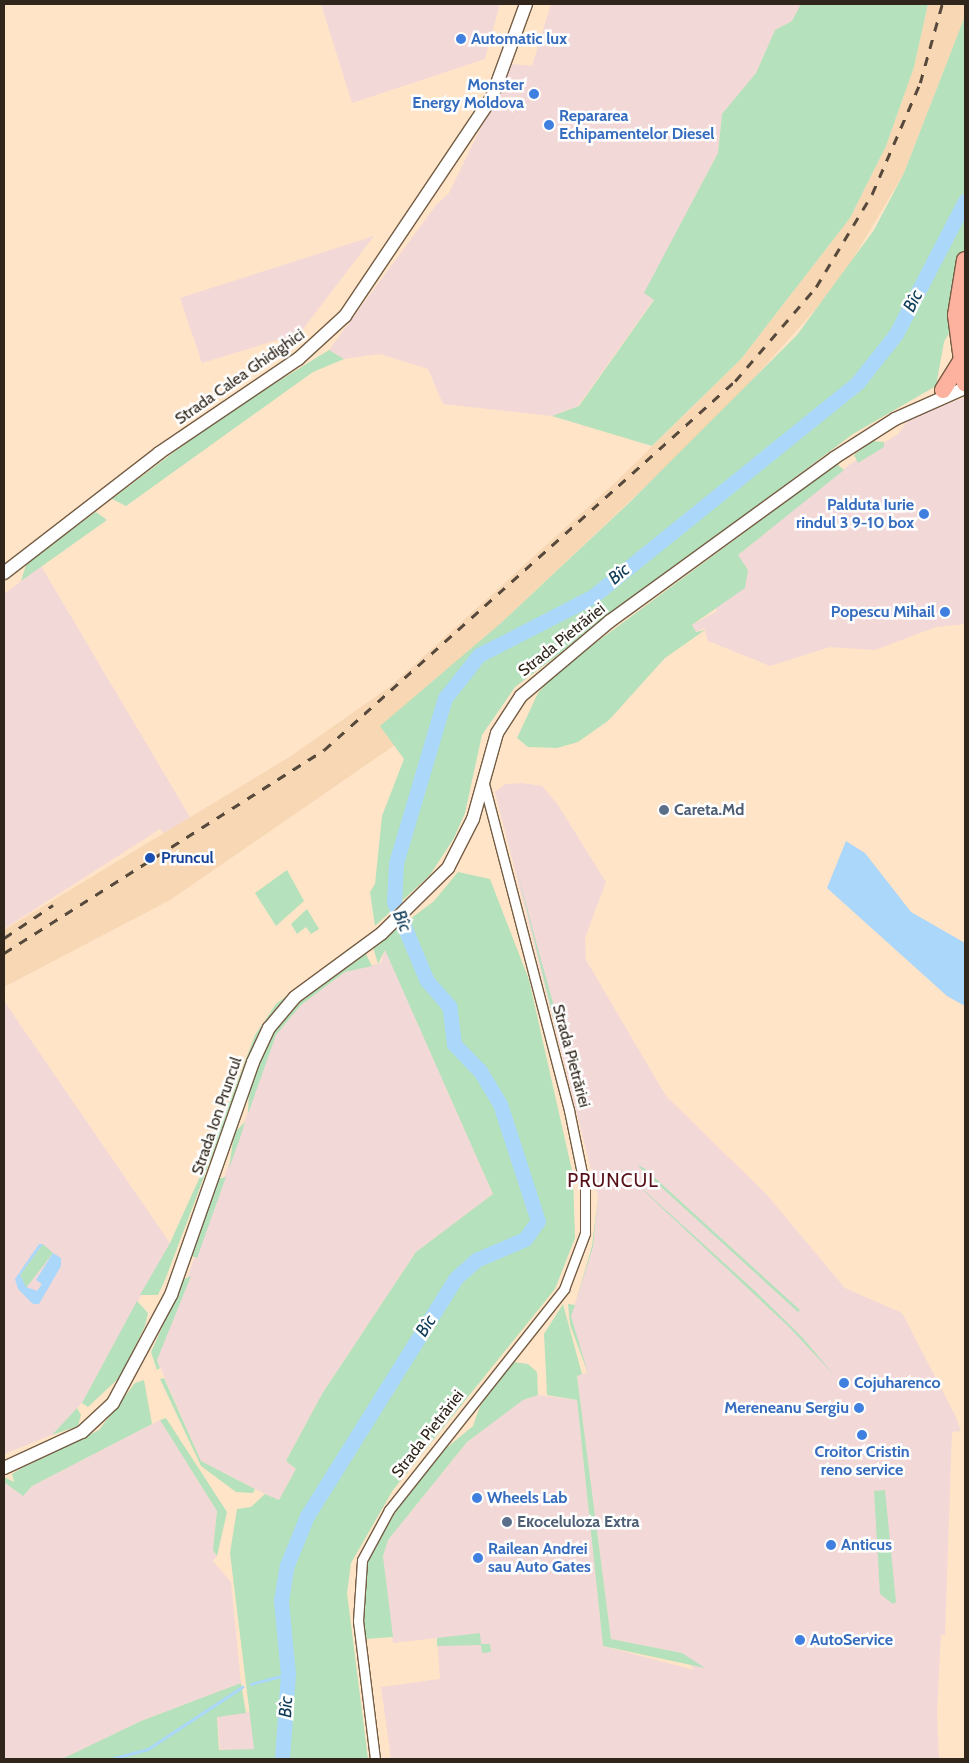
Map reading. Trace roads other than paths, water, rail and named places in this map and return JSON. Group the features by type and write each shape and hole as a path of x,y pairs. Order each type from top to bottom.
{"highway":[{"path":"965,260 956,315 965,382"},
{"path":"943,390 962,357"}],"street":[{"name":"Strada Calea Ghidighici","path":"4,573 159,453 298,359 345,316 492,97 526,4"},
{"name":"Strada Pietrăriei","path":"375,1759 358,1621 362,1560 389,1510 564,1290 585,1233 585,1188 570,1110 490,819 484,781 506,715 549,669 834,458 893,411 965,382"},
{"name":"Strada Pietrăriei","path":"834,458 895,419 965,388"},
{"name":"Strada Ion Pruncul","path":"4,1468 82,1432 113,1403 171,1295 252,1062 269,1028 295,997 382,934 416,903 459,848 474,819 484,781"}],"water":[{"path":"846,841 865,853 911,912 965,943 965,1006 947,996 827,888"},
{"path":"39,1244 43,1244 20,1275 26,1287 37,1291 42,1284 36,1280 53,1253 61,1258 61,1266 39,1304 33,1304 18,1289 15,1279"}],"waterway":[{"name":"Bîc","path":"282,1759 288,1674 281,1601 287,1565 307,1516 456,1278 476,1260 525,1239 538,1221 500,1104 480,1071 454,1044 449,1006 427,981 394,902 396,863 445,698 479,655 592,597 858,382 896,334 965,201"},
{"path":"251,1684 288,1674"},
{"path":"111,1759 148,1749 242,1687"}],"railway":[{"path":"4,953 324,750 735,381 816,287 872,194 920,83 942,4"},
{"path":"4,938 53,905"}],"place":[{"name":"Automatic lux","path":"461,39"},
{"name":"Monster Energy Moldova","path":"534,94"},
{"name":"Repararea Echipamentelor Diesel","path":"549,125"},
{"name":"Palduta Iurie rindul 3 9-10 box","path":"924,514"},
{"name":"Popescu Mihail","path":"945,612"},
{"name":"Careta.Md","path":"664,810"},
{"name":"Pruncul","path":"150,858"},
{"name":"Cojuharenco","path":"844,1383"},
{"name":"Mereneanu Sergiu","path":"859,1408"},
{"name":"Croitor Cristin reno service","path":"862,1435"},
{"name":"Wheels Lab","path":"477,1498"},
{"name":"Eкoceluloza Extra","path":"507,1522"},
{"name":"Anticus","path":"831,1545"},
{"name":"Railean Andrei sau Auto Gates","path":"478,1558"},
{"name":"AutoService","path":"800,1640"}],"district":[{"name":"PRUNCUL","path":"613,1181"}]}
